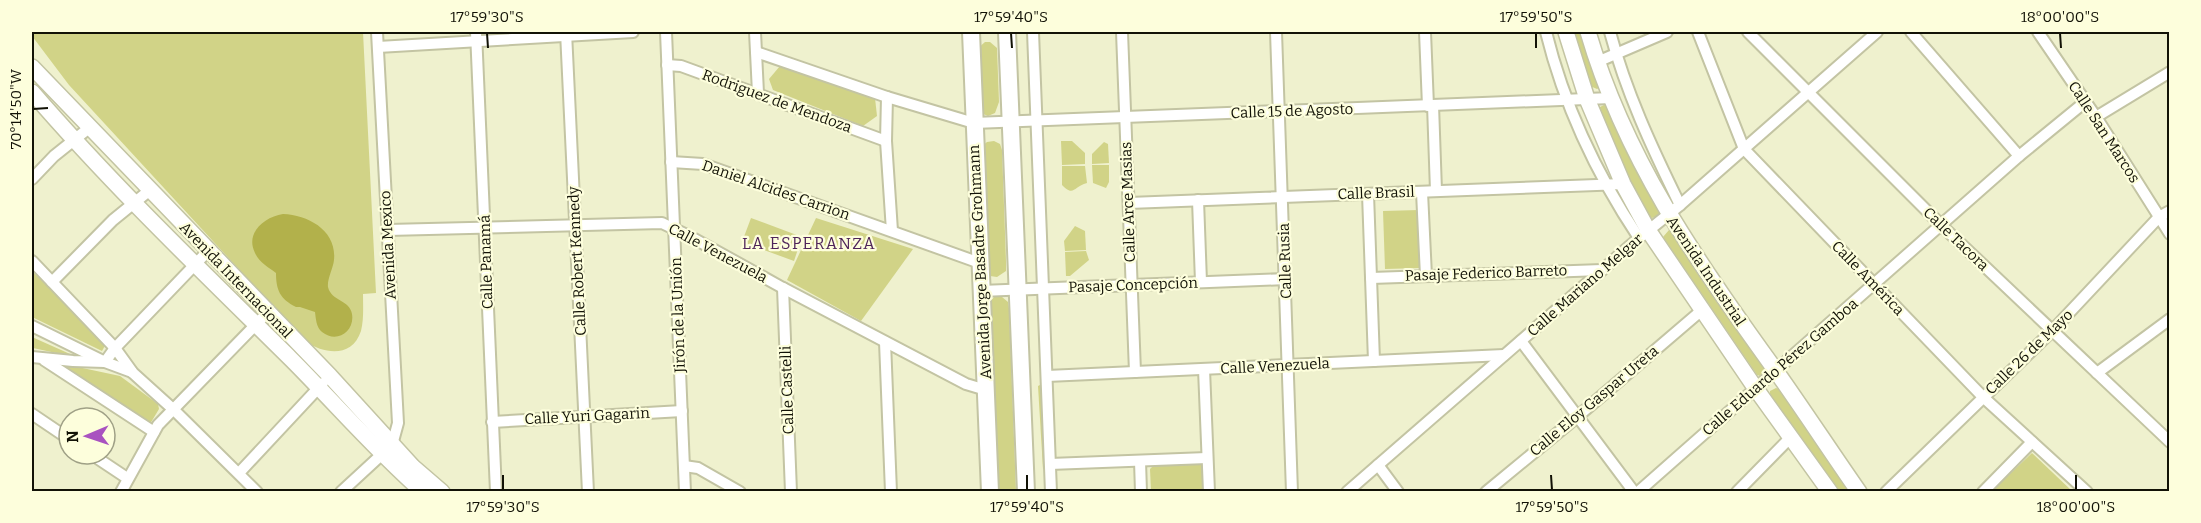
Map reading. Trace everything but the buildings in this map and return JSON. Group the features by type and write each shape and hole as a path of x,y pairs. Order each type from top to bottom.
{"highway":[{"name":"Avenida Jorge Basadre Grohmann","path":"971,32 990,492"},
{"path":"1007,32 1026,492"}],"main road":[{"name":"Avenida Industrial","path":"1566,32 1587,99 1644,234 1702,310 1830,492"},
{"name":"Avenida Industrial","path":"1588,32 1597,62 1637,158 1674,209 1719,292 1859,492"},
{"name":"Avenida Internacional","path":"34,74 268,312 325,382 423,492"},
{"name":"Avenida Internacional","path":"32,92 194,263 256,324 325,382"},
{"name":"Avenida Internacional","path":"387,449 413,467 442,492"}],"street":[{"name":"Avenida Mexico","path":"377,32 398,423 387,449"},
{"path":"378,47 476,37 633,32"},
{"name":"Jirón de la Unión","path":"666,32 685,492"},
{"path":"755,32 758,93"},
{"path":"1033,32 1051,492"},
{"name":"Calle Arce Masias","path":"1122,32 1135,372"},
{"name":"Calle Rusia","path":"1276,32 1293,492"},
{"path":"1425,32 1436,191"},
{"path":"1546,32 1568,101 1607,186 1644,234"},
{"path":"1610,32 1616,54 1674,209"},
{"path":"1597,62 1667,32"},
{"name":"Calle América","path":"1698,32 1744,149 1983,397 2087,492"},
{"name":"Calle Tacora","path":"1748,32 1942,226 2169,441"},
{"name":"Calle Mariano Melgar","path":"1347,492 1877,32"},
{"path":"1911,32 2019,156"},
{"name":"Calle San Marcos","path":"2038,32 2096,117 2169,234"},
{"name":"Calle Robert Kennedy","path":"566,33 588,492"},
{"name":"Calle Panamá","path":"476,37 496,492"},
{"name":"Calle 15 de Agosto","path":"756,52 887,97 974,123 1611,98"},
{"name":"Rodriguez de Mendoza","path":"667,65 681,66 886,141"},
{"path":"2096,117 2169,72"},
{"path":"887,97 886,141 892,231"},
{"name":"Calle Eduardo Pérez Gamboa","path":"1636,492 1942,226 2019,156 2085,102"},
{"path":"32,179 54,156 89,128"},
{"name":"Daniel Alcides Carrion","path":"671,162 703,164 980,264"},
{"name":"Calle Brasil","path":"1128,203 1623,184"},
{"path":"52,282 113,220 150,190"},
{"path":"1422,192 1425,276"},
{"path":"1368,194 1374,361"},
{"path":"1198,200 1201,282"},
{"name":"Calle 26 de Mayo","path":"1886,492 2052,331 2159,217 2169,211"},
{"name":"Calle Venezuela","path":"388,230 662,224 966,384 986,390"},
{"path":"105,362 115,348 194,263 208,251"},
{"path":"32,261 115,348 133,373 174,410 256,492"},
{"name":"Pasaje Federico Barreto","path":"1371,278 1602,270"},
{"name":"Pasaje Concepción","path":"981,291 1286,279"},
{"name":"Calle Castelli","path":"783,288 791,492"},
{"name":"Calle Eloy Gaspar Ureta","path":"1486,492 1702,310"},
{"path":"121,492 154,432 268,312"},
{"path":"2097,373 2169,319"},
{"path":"32,326 105,362 133,373"},
{"path":"1521,340 1636,492"},
{"path":"885,342 891,492"},
{"name":"Calle Venezuela","path":"1047,376 1504,355"},
{"path":"35,357 105,362"},
{"path":"35,357 154,432"},
{"path":"1204,369 1209,492"},
{"path":"238,473 325,382"},
{"name":"Calle Yuri Gagarin","path":"492,422 682,411"},
{"path":"32,414 57,431"},
{"path":"1737,492 1790,438"},
{"path":"1983,492 2032,442"},
{"path":"341,492 387,449"},
{"path":"1050,464 1207,458"},
{"path":"1140,461 1141,492"},
{"path":"1378,465 1398,492"},
{"path":"109,466 127,478"},
{"path":"684,466 698,468 741,492"}],"green space":[{"path":"32,32 363,32 376,293 363,294 363,317 357,340 345,350 337,351 321,349 306,342 69,85 32,36"},
{"path":"1572,32 1586,32 1601,87 1597,89 1590,86"},
{"path":"985,42 990,42 997,48 999,102 995,113 988,116 981,113 977,49"},
{"path":"780,66 875,98 877,116 863,126 773,90 769,79"},
{"path":"1604,105 1609,106 1660,210 1658,216 1647,217 1622,166 1599,111"},
{"path":"994,141 1000,144 1002,150 1006,261 1006,271 997,277 990,276 986,269 981,147 987,142"},
{"path":"1061,141 1072,141 1085,153 1085,164 1062,165"},
{"path":"1104,142 1108,144 1109,163 1092,164 1092,154"},
{"path":"1092,165 1109,165 1109,182 1106,188 1093,183"},
{"path":"1062,166 1085,166 1087,183 1071,191 1066,189 1062,185"},
{"path":"1419,210 1421,268 1385,269 1383,211"},
{"path":"751,218 802,237 794,261 742,242"},
{"path":"816,218 913,249 861,321 787,280"},
{"path":"1075,226 1085,231 1086,250 1065,251 1064,241"},
{"path":"1669,230 1672,231 1713,296 1766,366 1767,372 1760,376 1757,375 1663,237"},
{"path":"1086,251 1089,260 1070,276 1066,276 1065,252"},
{"path":"32,271 107,342 102,351 32,317"},
{"path":"994,297 1002,297 1008,302 1009,308 1016,491 996,491 990,302"},
{"path":"32,337 79,358 33,348"},
{"path":"59,363 120,376 158,404 159,409 150,424"},
{"path":"1042,384 1045,469 1043,469 1038,386"},
{"path":"1776,388 1854,491 1838,491 1770,396 1770,391"},
{"path":"2032,453 2072,491 1992,491"},
{"path":"1202,463 1205,467 1206,491 1151,491 1150,469 1153,466"}],"shaded area":[{"path":"283,214 311,221 326,233 331,241 334,260 328,287 333,295 351,309 352,314 351,326 344,334 333,337 322,332 315,312 296,307 286,301 278,289 276,273 261,262 255,253 252,239 258,227 263,222"}],"district":[{"name":"LA ESPERANZA","path":"809,243"}]}
